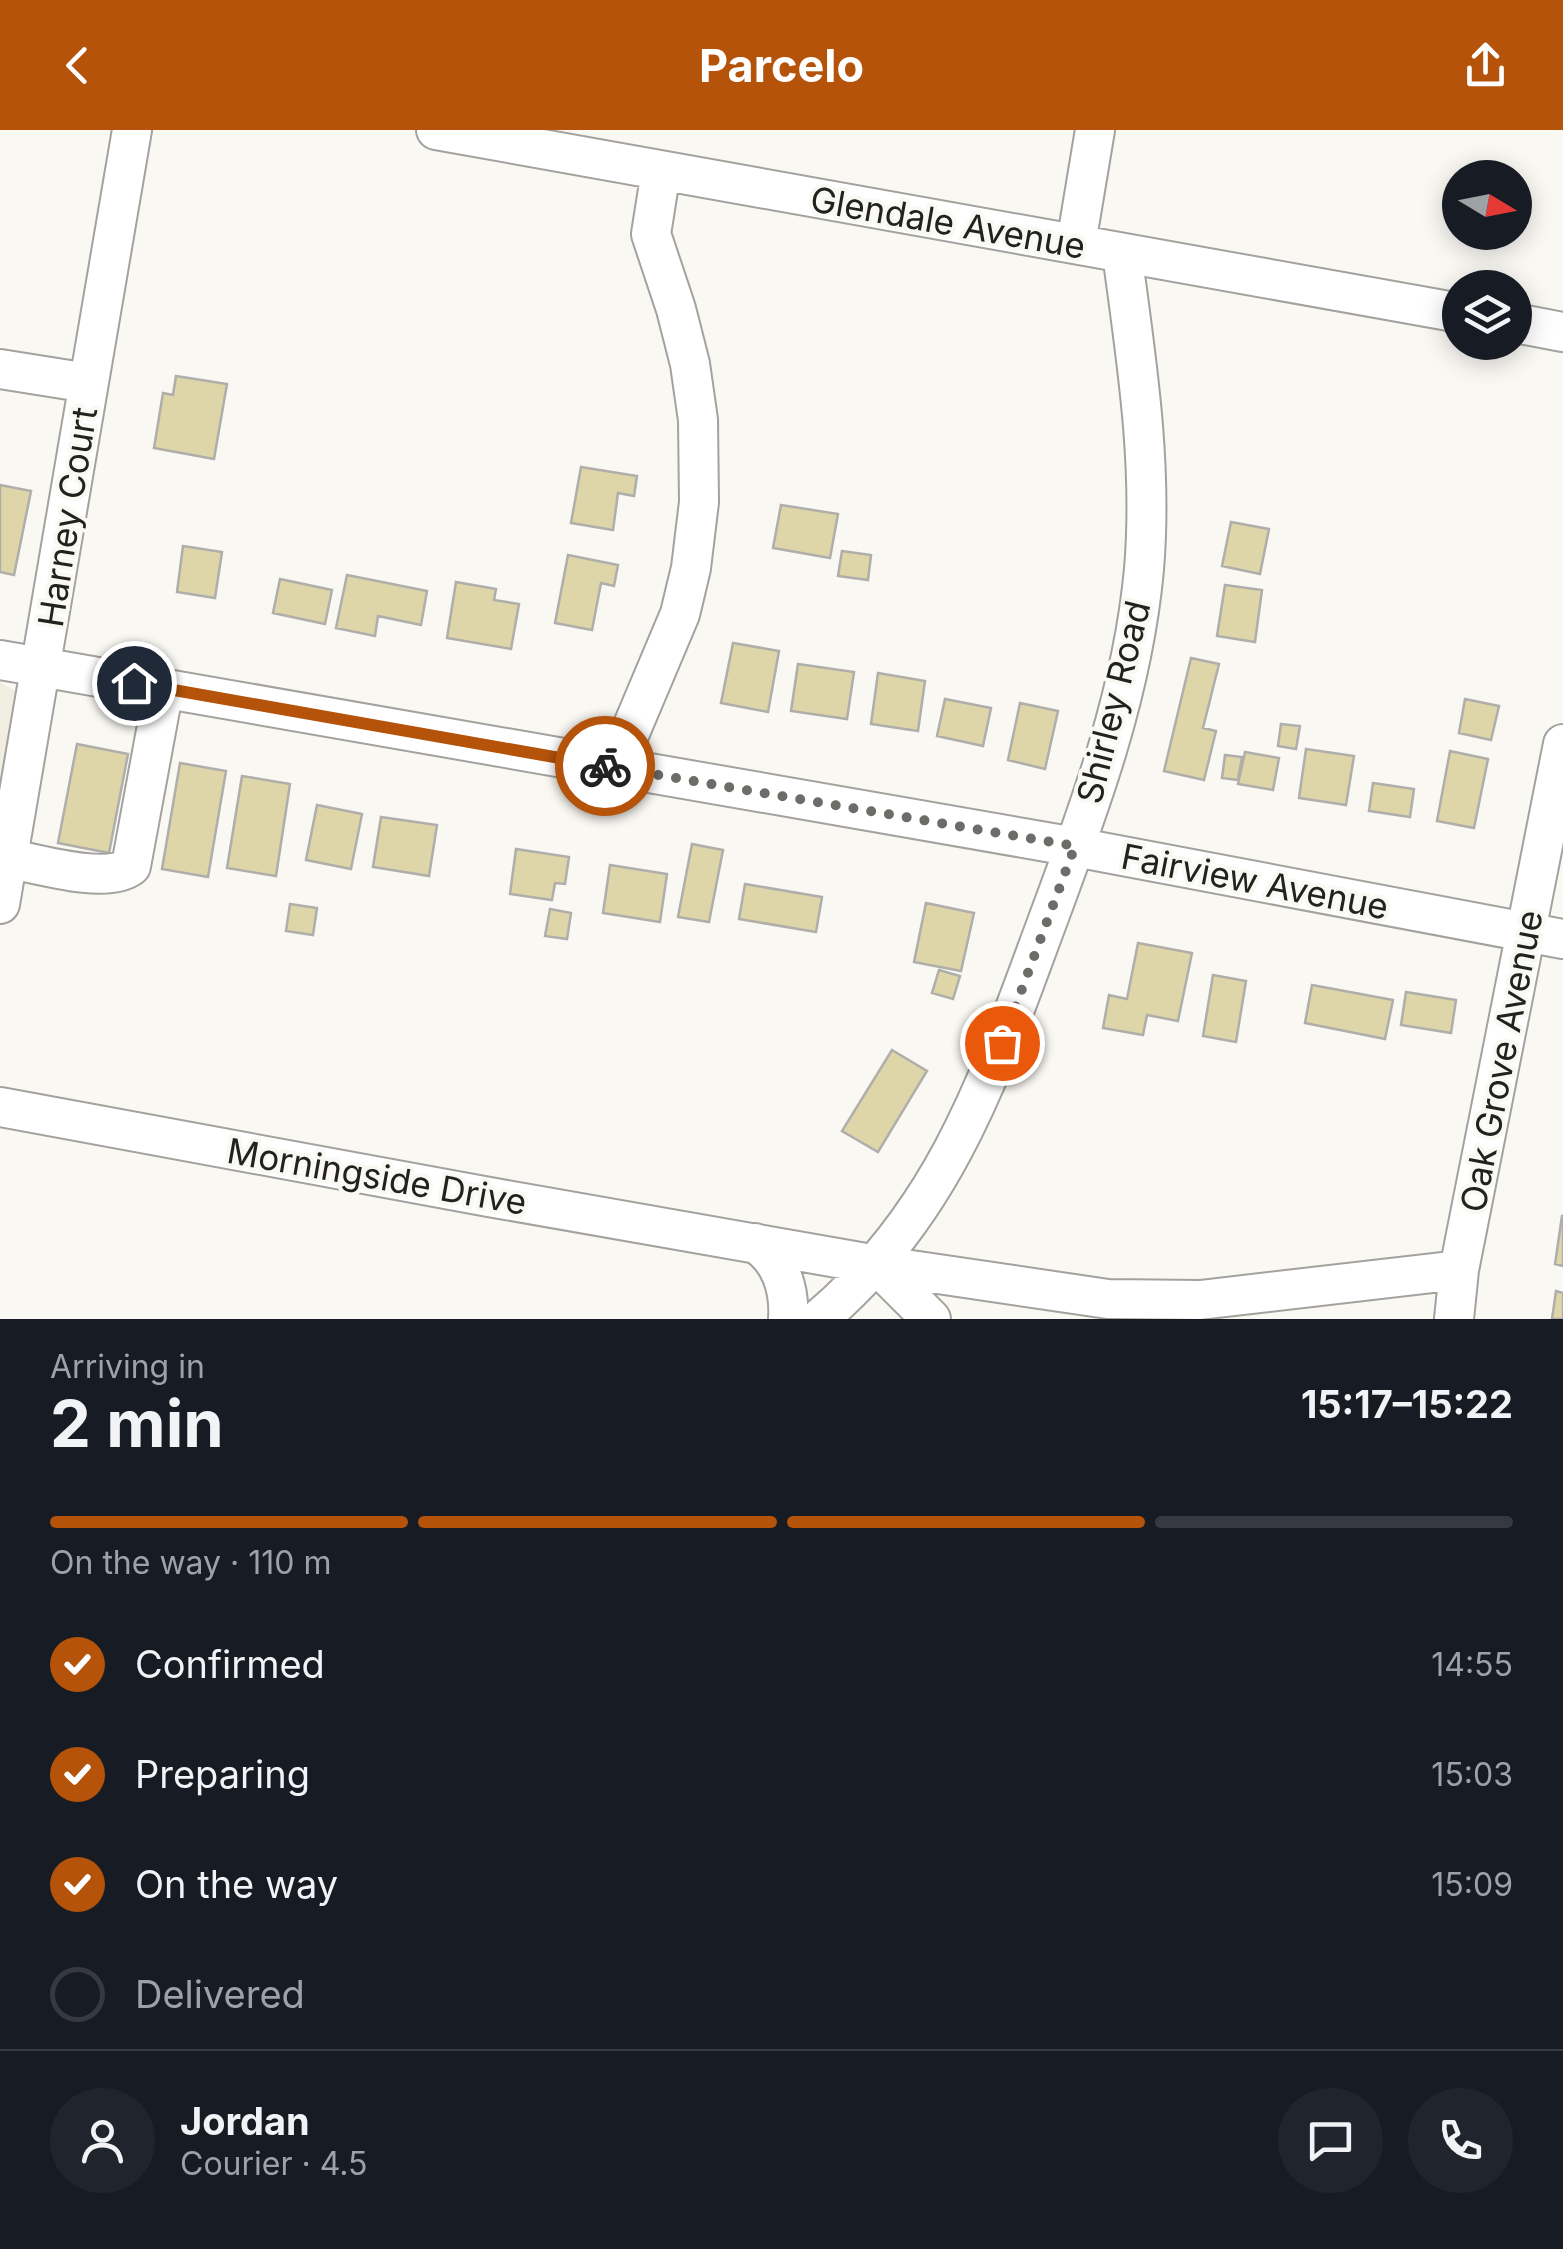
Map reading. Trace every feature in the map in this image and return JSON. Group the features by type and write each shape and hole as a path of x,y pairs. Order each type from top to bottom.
{"street":[{"name":"Harney Court","path":"0,904 132,130"},
{"name":"Glendale Avenue","path":"436,130 1442,310"},
{"path":"1076,244 1094,130"},
{"path":"614,768 677,623 691,568 699,502 698,420 690,364 651,234 661,172"},
{"name":"Shirley Road","path":"819,1319 877,1265 920,1205 966,1129 1106,761 1140,610 1144,565 1144,418 1122,252"},
{"path":"1532,326 1563,332"},
{"path":"0,368 88,384"},
{"name":"Fairview Avenue","path":"0,660 1075,846 1545,936"},
{"path":"8,858 102,875 122,874 131,866 164,688"},
{"name":"Oak Grove Avenue","path":"1454,1319 1459,1270 1545,936 1563,744"},
{"name":"Morningside Drive","path":"0,1106 754,1244 1108,1300 1214,1299 1459,1270"},
{"path":"754,1244 767,1252 780,1270 788,1294 788,1319"},
{"path":"877,1265 931,1319"}],"shaded area":[{"path":"0,682 14,690 19,700 0,831"}],"building":[{"path":"176,376 227,384 214,459 154,448 163,393 173,395"},
{"path":"581,467 637,476 634,496 618,493 613,530 571,523"},
{"path":"0,485 31,491 14,575 0,572"},
{"path":"781,505 838,514 830,558 773,548"},
{"path":"1231,522 1269,529 1260,574 1222,566"},
{"path":"183,546 222,552 215,598 177,592"},
{"path":"842,551 871,555 868,580 838,576"},
{"path":"568,555 618,565 614,586 601,583 592,630 555,623"},
{"path":"347,575 427,591 421,625 378,616 375,636 336,628"},
{"path":"280,579 332,590 325,624 273,613"},
{"path":"456,582 496,589 494,600 519,604 511,649 447,638"},
{"path":"1225,585 1262,590 1255,642 1217,636"},
{"path":"733,643 779,651 768,712 721,703"},
{"path":"1191,658 1219,664 1203,728 1216,731 1204,780 1164,771"},
{"path":"798,664 854,672 847,719 791,711"},
{"path":"878,673 925,681 918,731 871,724"},
{"path":"945,699 991,708 983,746 937,736"},
{"path":"1465,699 1499,706 1491,740 1459,733"},
{"path":"1020,703 1058,711 1045,769 1008,760"},
{"path":"1281,724 1300,726 1296,749 1278,746"},
{"path":"77,744 128,754 109,853 58,843"},
{"path":"1306,749 1354,756 1346,805 1299,798"},
{"path":"1450,751 1488,759 1474,828 1437,821"},
{"path":"1245,752 1279,758 1273,790 1238,784"},
{"path":"1225,755 1242,757 1238,780 1222,778"},
{"path":"180,763 226,771 208,877 162,869"},
{"path":"242,776 290,784 276,876 227,868"},
{"path":"1373,783 1414,789 1410,817 1369,811"},
{"path":"317,805 362,814 351,869 306,860"},
{"path":"381,817 437,825 429,876 373,867"},
{"path":"692,844 723,850 709,922 678,917"},
{"path":"516,849 569,857 565,884 555,883 552,900 510,894"},
{"path":"610,865 667,874 660,922 603,913"},
{"path":"745,884 822,897 816,932 739,919"},
{"path":"926,903 974,913 961,971 914,962"},
{"path":"290,904 317,908 313,935 286,931"},
{"path":"550,909 571,913 567,939 545,936"},
{"path":"1138,943 1192,953 1178,1021 1147,1015 1143,1035 1103,1028 1109,995 1127,999"},
{"path":"939,970 960,976 953,999 932,993"},
{"path":"1213,975 1246,981 1236,1042 1203,1036"},
{"path":"1312,985 1393,1000 1385,1039 1305,1023"},
{"path":"1406,992 1456,1000 1451,1033 1401,1025"},
{"path":"892,1050 927,1071 878,1152 842,1131"},
{"path":"1563,1216 1563,1266 1555,1264"},
{"path":"1556,1291 1563,1293 1563,1319 1552,1319"}],"way so far":[{"path":"605,766 1075,846 1002,1043"}],"route":[{"path":"134,683 605,766"}]}
